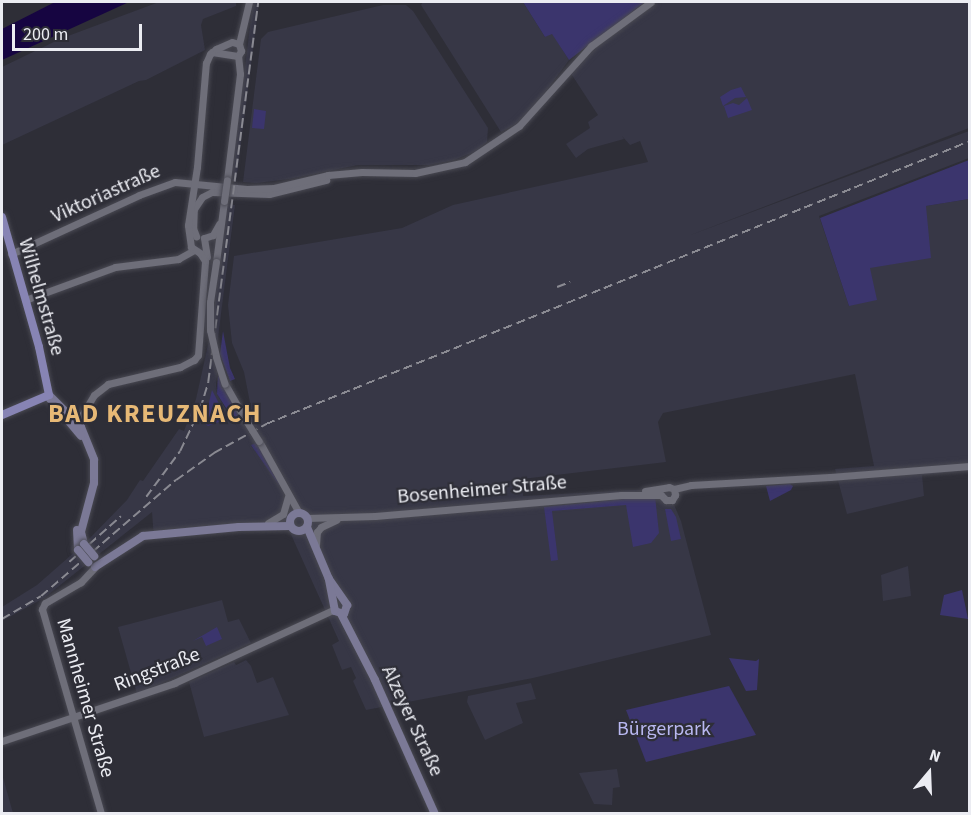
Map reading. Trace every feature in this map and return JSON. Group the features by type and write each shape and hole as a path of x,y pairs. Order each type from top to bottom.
{"main road":[{"name":"Wilhelmstraße","path":"2,217 50,394 73,420 94,460 95,474 87,506 77,528 75,543 91,559"},
{"path":"2,415 50,394"},
{"path":"258,526 293,518 306,525"},
{"path":"91,559 95,567 143,536 258,526 293,518 306,525"},
{"name":"Alzeyer Straße","path":"306,525 340,609 435,813"},
{"path":"91,559 103,561"}],"street":[{"path":"249,2 234,43 233,56 240,74 210,321 216,357 225,384 288,496 293,518"},
{"path":"194,209 202,197 212,192 269,194 340,174 415,173 465,162 519,126 591,46 651,2"},
{"path":"200,249 197,238 188,225 197,167 205,69 211,52 234,43"},
{"path":"211,52 233,56 241,51 234,43"},
{"path":"182,181 197,167"},
{"path":"197,167 202,177 227,184"},
{"name":"Viktoriastraße","path":"11,254 139,195 182,181 274,188 340,174"},
{"path":"73,420 97,392 108,384 180,367 194,360 200,350 204,278 207,264 193,228 194,182"},
{"path":"197,238 214,234 222,219"},
{"path":"26,300 115,267 178,259 200,249 212,250 216,260"},
{"path":"270,461 293,518"},
{"path":"675,491 669,487 662,492 664,499 670,501 675,491 684,486 969,464"},
{"name":"Bosenheimer Straße","path":"621,495 662,492"},
{"name":"Bosenheimer Straße","path":"306,525 346,518 662,492"},
{"path":"268,523 283,514 288,496"},
{"name":"Bosenheimer Straße","path":"306,525 346,518"},
{"path":"319,559 315,540 317,532 321,527 336,520"},
{"name":"Mannheimer Straße","path":"95,567 81,582 45,603 42,609 101,813"},
{"name":"Ringstraße","path":"2,741 174,683 340,609"}],"shaded area":[{"path":"55,2 129,2 2,60 2,29"},
{"path":"159,2 236,2 236,6 203,19 201,25 205,50 146,80 139,81 2,145 2,67 60,39"},
{"path":"253,2 259,2 236,182 231,181"},
{"path":"423,2 523,2 545,37 552,33 569,60 535,106 518,123 501,132 421,5"},
{"path":"656,2 969,2 969,128 688,236 969,131 969,158 819,216 849,306 870,268 926,206 969,199 969,470 922,475 924,496 847,514 835,469 874,466 855,374 663,413 658,422 666,462 522,479 523,496 658,489 669,493 681,521 711,635 533,678 366,710 353,681 356,678 351,667 342,670 332,645 339,641 289,530 275,528 154,539 152,512 44,598 2,621 2,607 37,585 86,542 127,500 140,480 143,481 179,429 184,431 196,399 212,327 226,204 235,205 217,345 219,352 216,384 217,394 231,418 239,424 251,421 251,408 244,372 232,343 228,305 234,256 402,228 453,205 648,162 640,141 630,145 622,136 624,139 588,149 576,158 566,144 590,128 588,122 598,115 570,72 607,37"},
{"path":"383,5 406,5 413,11 488,128 487,142 476,151 454,160 429,165 358,165 289,179 257,183 243,182 261,39 268,32"},
{"path":"908,566 911,596 883,601 881,575"},
{"path":"222,600 228,622 239,619 251,643 137,694 118,627"},
{"path":"246,660 251,666 257,683 273,677 289,715 204,737 189,682 234,662 236,665"},
{"path":"531,683 536,699 516,703 523,723 485,740 467,702 468,696"},
{"path":"617,769 620,787 613,788 612,805 594,804 579,773"},
{"path":"2,774 13,813 2,813"}],"green space":[{"path":"523,2 645,2 569,60 552,34 545,37"},
{"path":"741,87 746,97 735,98 723,106 720,97"},
{"path":"747,98 752,110 728,118 724,106 733,103 739,105"},
{"path":"254,109 266,111 264,129 252,128"},
{"path":"969,160 969,199 926,206 931,258 870,268 877,300 849,306 820,218"},
{"path":"223,331 230,368 235,379 230,381 220,354"},
{"path":"218,375 243,422 235,422 217,394"},
{"path":"212,390 227,419 208,426 204,423"},
{"path":"256,443 259,447 281,488 251,445"},
{"path":"790,484 793,486 791,490 770,501 766,486"},
{"path":"655,496 659,533 651,543 633,547 626,505 552,511 558,560 551,561 544,507"},
{"path":"665,509 671,509 676,517 681,539 671,541"},
{"path":"962,590 968,619 940,615 944,595"},
{"path":"217,627 222,639 206,646 202,637 193,641"},
{"path":"729,658 756,661 759,659 757,690 746,691"},
{"name":"Bürgerpark","path":"729,686 756,735 646,762 626,710"}],"railway":[{"path":"146,497 180,451 200,409 208,382 258,2"},
{"path":"2,619 41,596 176,480 214,453 266,424 970,141"},
{"path":"557,287 570,282"},
{"path":"69,562 121,516"}],"district":[{"name":"BAD KREUZNACH","path":"155,414"}]}
